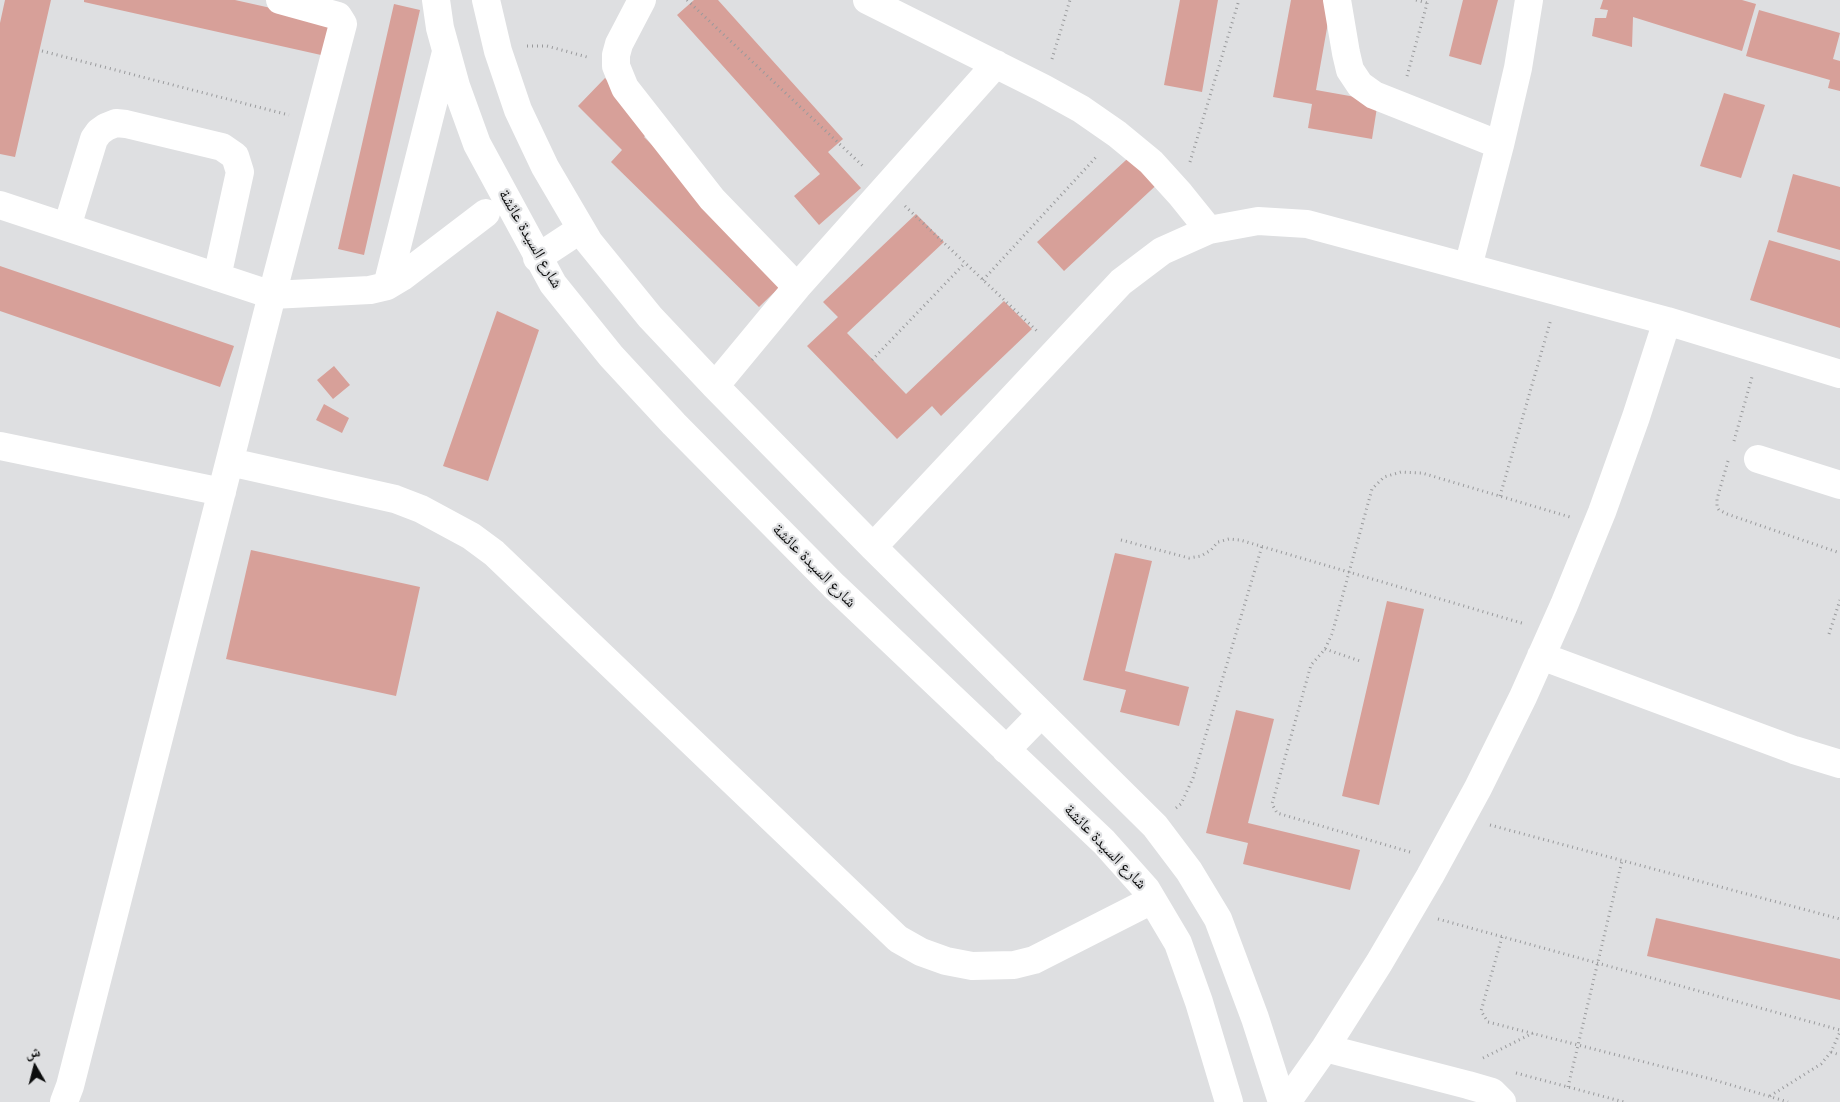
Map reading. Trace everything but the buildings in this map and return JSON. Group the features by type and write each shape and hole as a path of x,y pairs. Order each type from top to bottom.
{"street":[{"path":"64,1102 70,1086 343,24 338,16 280,0"},
{"name":"شارع السيدة عائشة","path":"436,0 456,86 477,144 553,284 611,356 674,424 834,586 1104,842 1146,889 1178,943 1199,1002 1229,1102"},
{"path":"486,0 498,51 518,110 544,167 589,242 650,317 715,386 873,547 1155,826 1189,870 1218,919 1255,1018 1282,1102"},
{"path":"642,0 619,44 616,55 616,66 624,88 712,199 797,287"},
{"path":"867,0 1044,88 1081,109 1117,134 1151,162 1209,230"},
{"path":"1338,0 1350,70 1360,85 1374,95 1500,145"},
{"path":"1468,268 1518,68 1529,0"},
{"path":"387,286 447,51"},
{"path":"715,386 797,287 996,64"},
{"path":"67,227 94,139 106,127 116,123 126,124 222,147 235,156 240,172 216,277"},
{"path":"0,205 272,295 370,290 387,286 402,277 486,212"},
{"path":"873,547 1121,282 1162,251 1209,230 1258,222 1307,224 1667,321 1840,374"},
{"path":"538,258 581,229"},
{"path":"1287,1102 1325,1048 1410,912 1462,818 1523,697 1596,525 1636,417 1667,321"},
{"path":"0,446 222,492"},
{"path":"1758,459 1840,486"},
{"path":"230,462 395,499 421,509 471,536 494,553 898,939 921,952 946,961 972,966 993,967 1034,960 1152,900"},
{"path":"1541,656 1794,750 1840,764"},
{"path":"1006,750 1041,714"},
{"path":"1325,1048 1492,1092 1502,1102"}],"path":[{"path":"1044,88 1070,0"},
{"path":"1180,194 1239,0"},
{"path":"1399,105 1428,2 1416,0"},
{"path":"498,51 529,45 546,46 616,66"},
{"path":"42,51 317,123"},
{"path":"983,280 1117,134"},
{"path":"872,360 965,263"},
{"path":"1500,496 1558,292"},
{"path":"1439,861 1278,813 1272,804 1311,665 1325,648 1332,634 1372,489 1384,477 1401,472 1422,473 1596,525"},
{"path":"1121,540 1189,558 1201,556 1211,550 1218,542 1228,539 1262,546 1552,632"},
{"path":"1155,826 1181,804 1193,778 1262,546"},
{"path":"1829,634 1840,600"},
{"path":"1325,648 1360,661"},
{"path":"1462,818 1840,919"},
{"path":"1568,1087 1622,861"},
{"path":"1410,912 1840,1031 1832,1052 1821,1064 1770,1096"},
{"path":"1502,937 1481,1011 1488,1022 1711,1079 1788,1102"},
{"path":"1475,1062 1534,1033"},
{"path":"1832,1052 1840,1055"},
{"path":"1605,1102 1606,1097"}]}
